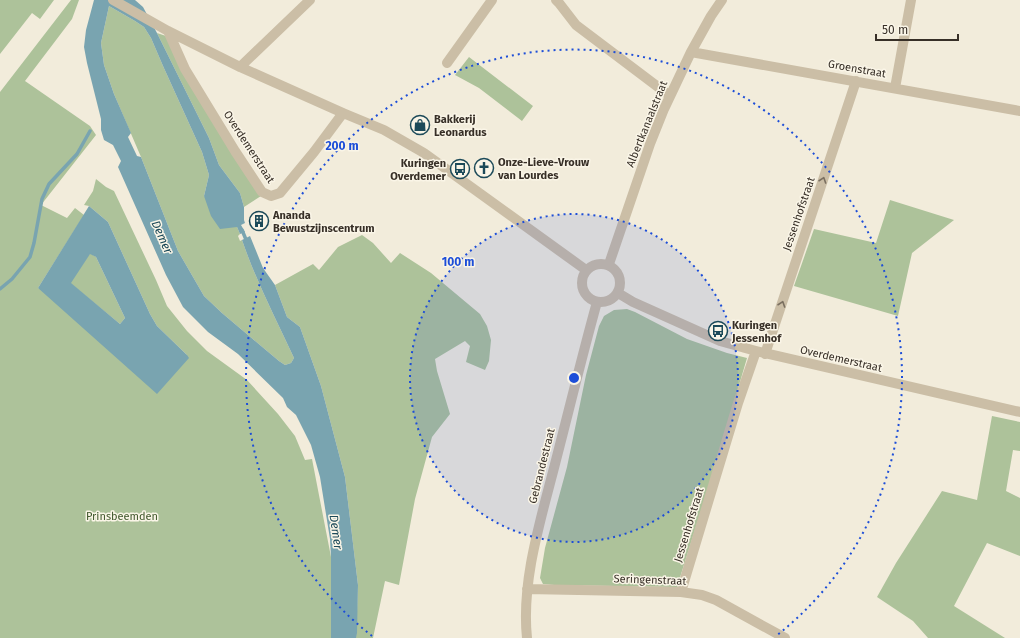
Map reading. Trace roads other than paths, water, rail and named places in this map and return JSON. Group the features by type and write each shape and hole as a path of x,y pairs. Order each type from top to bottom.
{"street":[{"path":"113,0 168,31 240,67 384,130 424,153 586,270"},
{"path":"240,67 310,0"},
{"path":"447,64 492,0"},
{"path":"556,0 576,25 670,96"},
{"name":"Albertkanaalstraat","path":"608,264 650,144 664,109 691,52 711,16 722,0"},
{"path":"895,88 911,0"},
{"name":"Overdemerstraat","path":"168,31 186,69 235,151 262,192 271,196 280,193 314,152 343,113"},
{"name":"Groenstraat","path":"691,52 1020,111"},
{"name":"Jessenhofstraat","path":"681,592 738,403 760,353 856,82"},
{"path":"602,263 608,264 618,273 621,280 621,286 618,293 609,301 597,302 590,299 584,293 582,277 586,270 591,266 602,263"},
{"name":"Overdemerstraat","path":"618,293 633,302 720,341 760,353 1020,412"},
{"name":"Gebrandestraat","path":"527,638 527,589 536,538 597,302"},
{"name":"Seringenstraat","path":"527,589 681,592 702,595 716,600 786,638"}],"water":[{"path":"94,0 135,0 143,7 209,138 219,165 240,193 244,207 245,223 241,225 245,232 240,234 237,227 220,229 211,216 204,196 209,175 202,152 151,38 144,27 109,6 101,43 104,65 114,94 131,133 128,137 137,156 141,157 178,251 204,296 279,361 285,365 291,363 294,358 260,285 242,240 250,236 263,268 275,285 287,317 300,327 321,386 345,477 358,585 356,638 331,638 330,539 320,477 311,445 296,415 287,407 283,398 238,354 208,332 183,307 166,275 118,167 121,161 113,145 104,140 101,130 101,119 84,47 86,30"},
{"path":"89,206 108,222 150,314 157,326 189,358 157,394 38,288","holes":["90,254 96,257 125,318 120,324 71,283"]}],"waterway":[{"path":"0,289 12,279 30,257 42,199 49,184 77,154 90,131"},
{"name":"Demer","path":"242,230 247,242"}],"place":[{"name":"Bakkerij Leonardus","path":"420,125"},
{"name":"Onze-Lieve-Vrouw van Lourdes","path":"484,168"},
{"name":"Kuringen Overdemer","path":"460,169"},
{"name":"Ananda Bewustzijnscentrum","path":"259,221"},
{"name":"Kuringen Jessenhof","path":"718,331"}],"park label":[{"name":"Prinsbeemden","path":"122,516"}]}
